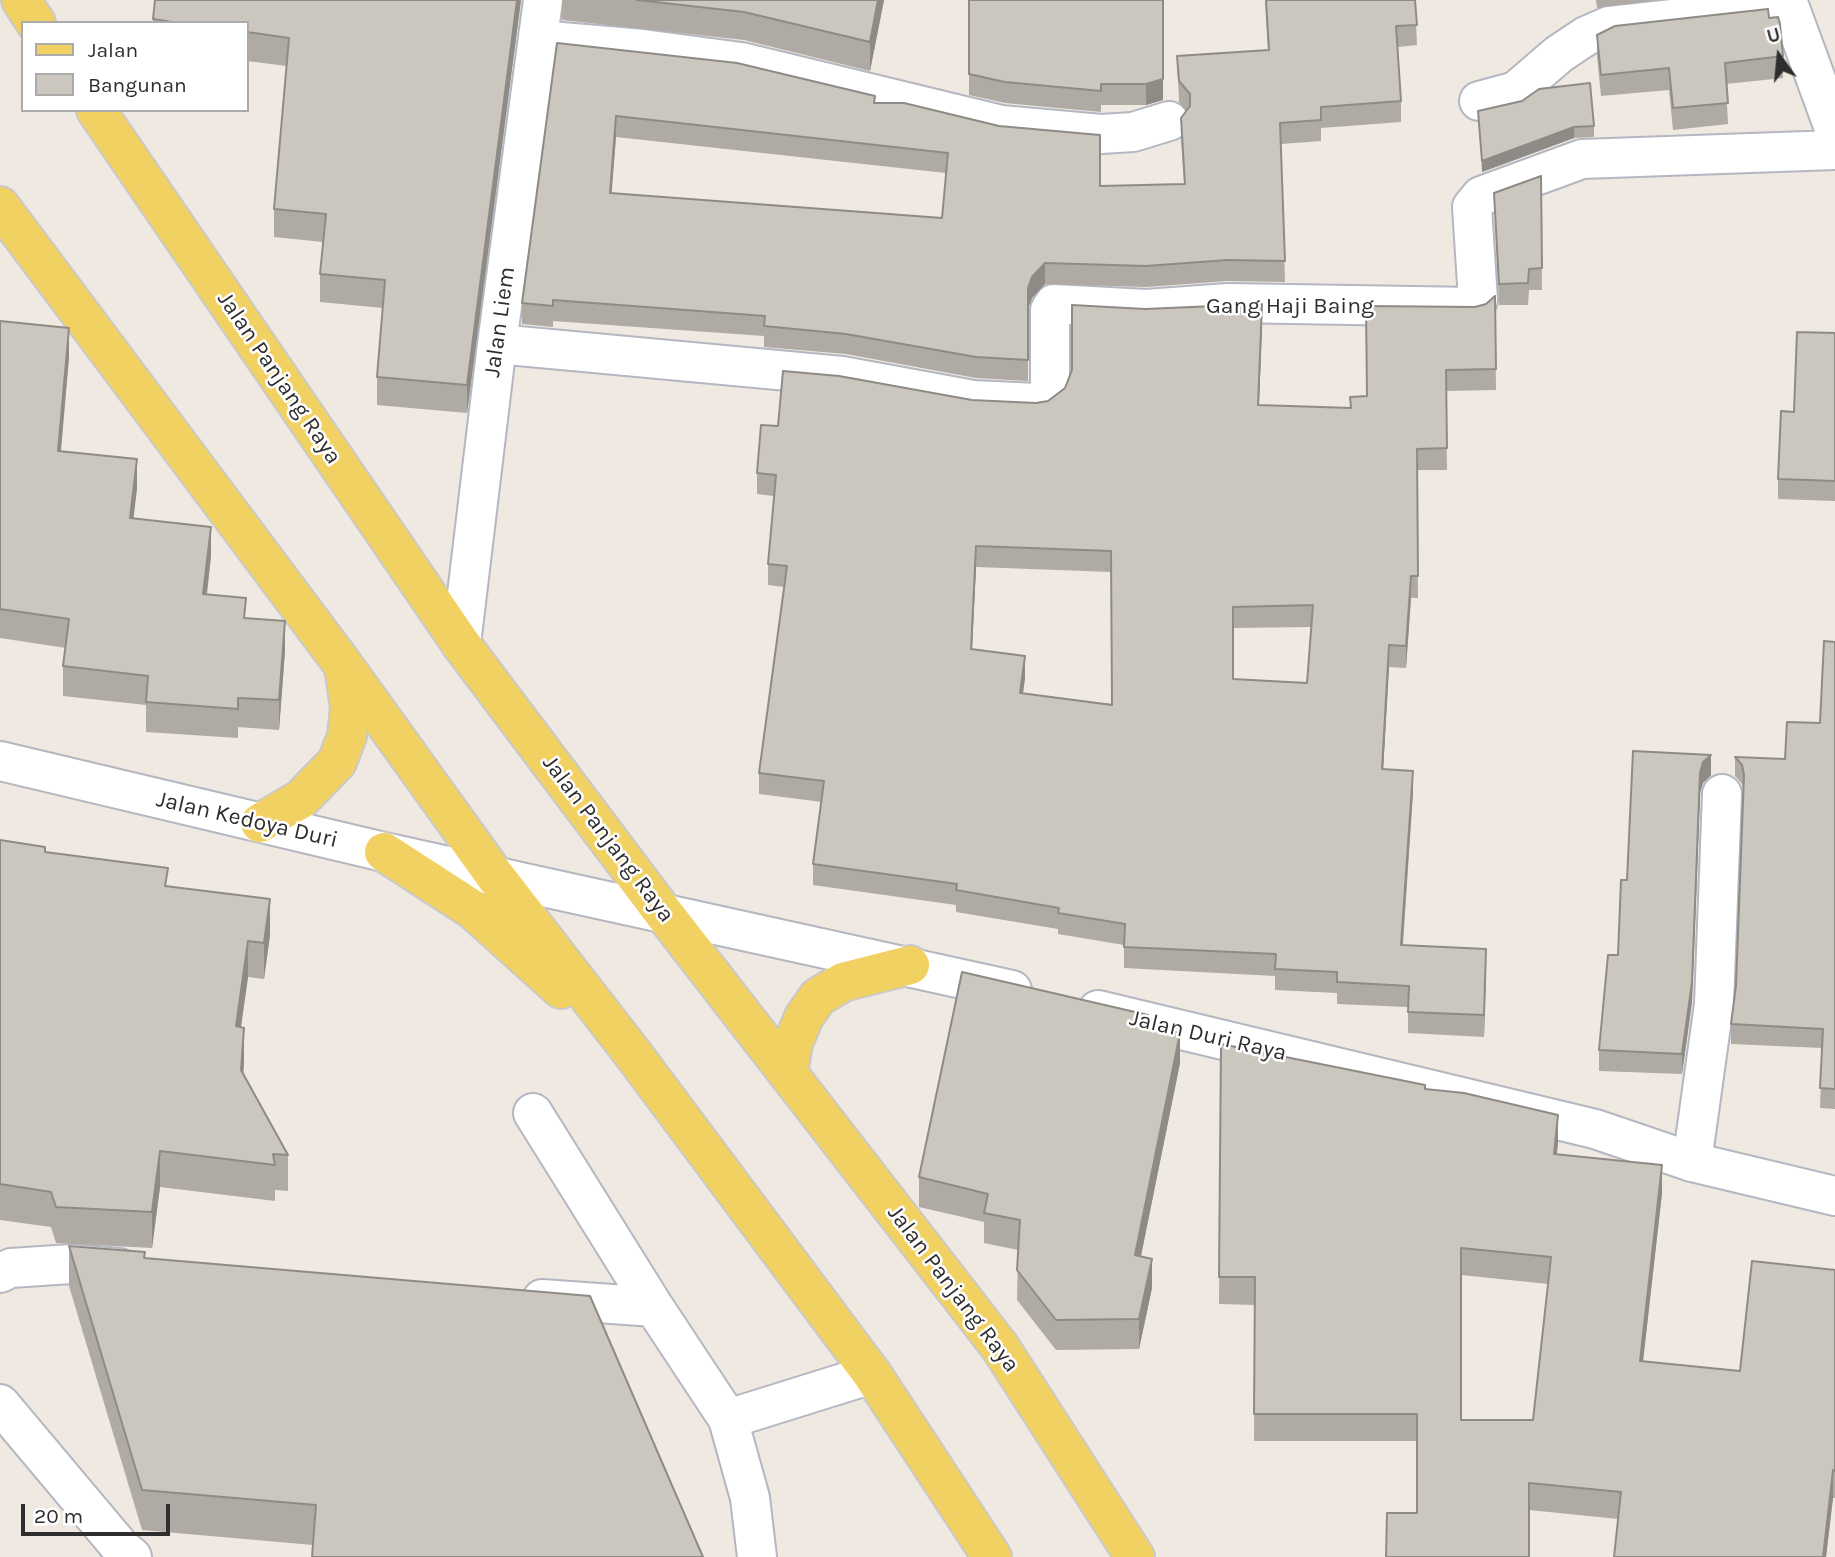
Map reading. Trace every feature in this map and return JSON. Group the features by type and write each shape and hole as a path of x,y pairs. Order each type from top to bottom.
{"main road":[{"path":"20,0 35,21"},
{"name":"Jalan Panjang Raya","path":"97,112 461,645 662,911 1000,1347 1135,1557"},
{"path":"0,206 344,666 495,876 633,1054 872,1374 992,1557"},
{"path":"260,823 301,799 337,762 347,736 350,708 344,666"},
{"path":"384,852 471,909 633,1054"},
{"path":"788,1073 793,1043 804,1017 818,996 843,982 910,965"}],"street":[{"name":"Jalan Liem","path":"461,645 497,344 543,0"},
{"path":"1479,101 1516,90 1559,54 1586,36 1609,26 1788,3 1835,131"},
{"path":"538,40 643,49 741,62 1001,125 1101,134 1133,132 1168,121"},
{"name":"Gang Haji Baing","path":"497,344 842,376 973,400 1037,403 1046,398 1050,391 1050,310 1054,304 1146,309 1228,303 1475,307 1478,300 1472,207 1481,196 1582,159 1835,150"},
{"name":"Jalan Kedoya Duri","path":"0,761 495,876"},
{"path":"1692,1161 1714,1004 1722,794"},
{"name":"Jalan Duri Raya","path":"495,876 910,965 1595,1129 1692,1161 1835,1196"},
{"path":"533,1113 654,1307 728,1419 751,1498 757,1557"},
{"path":"0,1273 11,1268 71,1264 154,1270"},
{"path":"501,1296 654,1307"},
{"path":"728,1419 872,1374"},
{"path":"0,1404 121,1548 132,1557"}],"building":[{"path":"155,0 517,0 467,385 377,377 385,280 320,274 326,214 274,209 289,38 248,32 248,21 153,19"},
{"path":"637,0 878,0 870,42 744,12"},
{"path":"969,0 1163,0 1163,79 1146,84 1101,84 1101,91 1005,82 969,74"},
{"path":"1266,0 1415,0 1417,25 1396,26 1401,101 1321,107 1321,120 1280,123 1285,261 1227,260 1146,266 1045,263 1032,277 1028,288 1028,360 976,357 846,334 764,326 765,316 553,300 553,306 522,303 557,43 737,63 875,96 874,103 904,103 999,126 1100,135 1100,186 1185,184 1181,118 1190,106 1190,94 1179,81 1177,56 1269,50","holes":["616,116 948,153 942,218 610,193"]},
{"path":"1768,9 1769,18 1778,17 1783,56 1725,63 1728,103 1673,108 1669,68 1601,75 1597,35 1615,26"},
{"path":"1590,83 1594,126 1574,127 1482,161 1478,111 1522,101 1539,89"},
{"path":"1541,176 1542,268 1529,269 1528,283 1499,284 1494,193"},
{"path":"1495,296 1496,369 1446,370 1447,448 1417,449 1418,576 1411,576 1406,646 1389,645 1382,769 1413,771 1401,945 1486,949 1484,1015 1408,1012 1409,986 1337,982 1337,972 1275,969 1276,954 1124,947 1125,924 1058,913 1059,908 956,890 957,884 813,864 824,781 759,773 787,566 768,564 776,475 757,473 761,425 778,426 783,371 839,376 972,400 1036,403 1048,401 1065,388 1072,370 1072,305 1145,309 1262,304 1258,405 1351,408 1350,397 1367,396 1366,306 1475,307 1486,304","holes":["976,546 1111,551 1112,705 1020,693 1025,656 971,649","1313,605 1307,683 1233,679 1233,607"]},
{"path":"0,321 69,328 58,451 137,459 130,518 211,527 203,594 246,598 244,618 285,621 279,700 238,698 238,709 146,702 148,676 63,666 69,619 0,609"},
{"path":"1797,332 1835,333 1835,481 1778,479 1781,411 1794,412"},
{"path":"1824,641 1835,642 1835,1089 1820,1088 1823,1029 1731,1024 1736,985 1744,775 1742,765 1735,757 1785,759 1787,722 1820,723"},
{"path":"1633,751 1711,755 1703,762 1700,773 1692,982 1682,1054 1599,1050 1608,955 1618,955 1621,880 1627,880"},
{"path":"0,840 45,847 45,852 168,868 165,886 270,899 264,943 248,941 236,1026 244,1028 241,1070 288,1155 273,1154 275,1165 160,1151 152,1212 56,1207 51,1192 0,1184"},
{"path":"962,972 1148,1015 1147,1026 1180,1033 1135,1255 1152,1259 1139,1319 1056,1320 1017,1270 1020,1220 984,1213 988,1194 919,1177"},
{"path":"1221,1044 1425,1085 1425,1089 1464,1093 1558,1115 1554,1154 1662,1165 1640,1361 1740,1371 1752,1261 1835,1270 1835,1471 1833,1470 1823,1557 1614,1557 1621,1492 1529,1483 1529,1557 1386,1557 1387,1513 1417,1513 1417,1414 1254,1414 1255,1277 1219,1277","holes":["1461,1248 1551,1257 1533,1420 1461,1420"]},
{"path":"69,1246 145,1252 144,1258 590,1296 703,1557 312,1557 316,1505 142,1490"}]}
